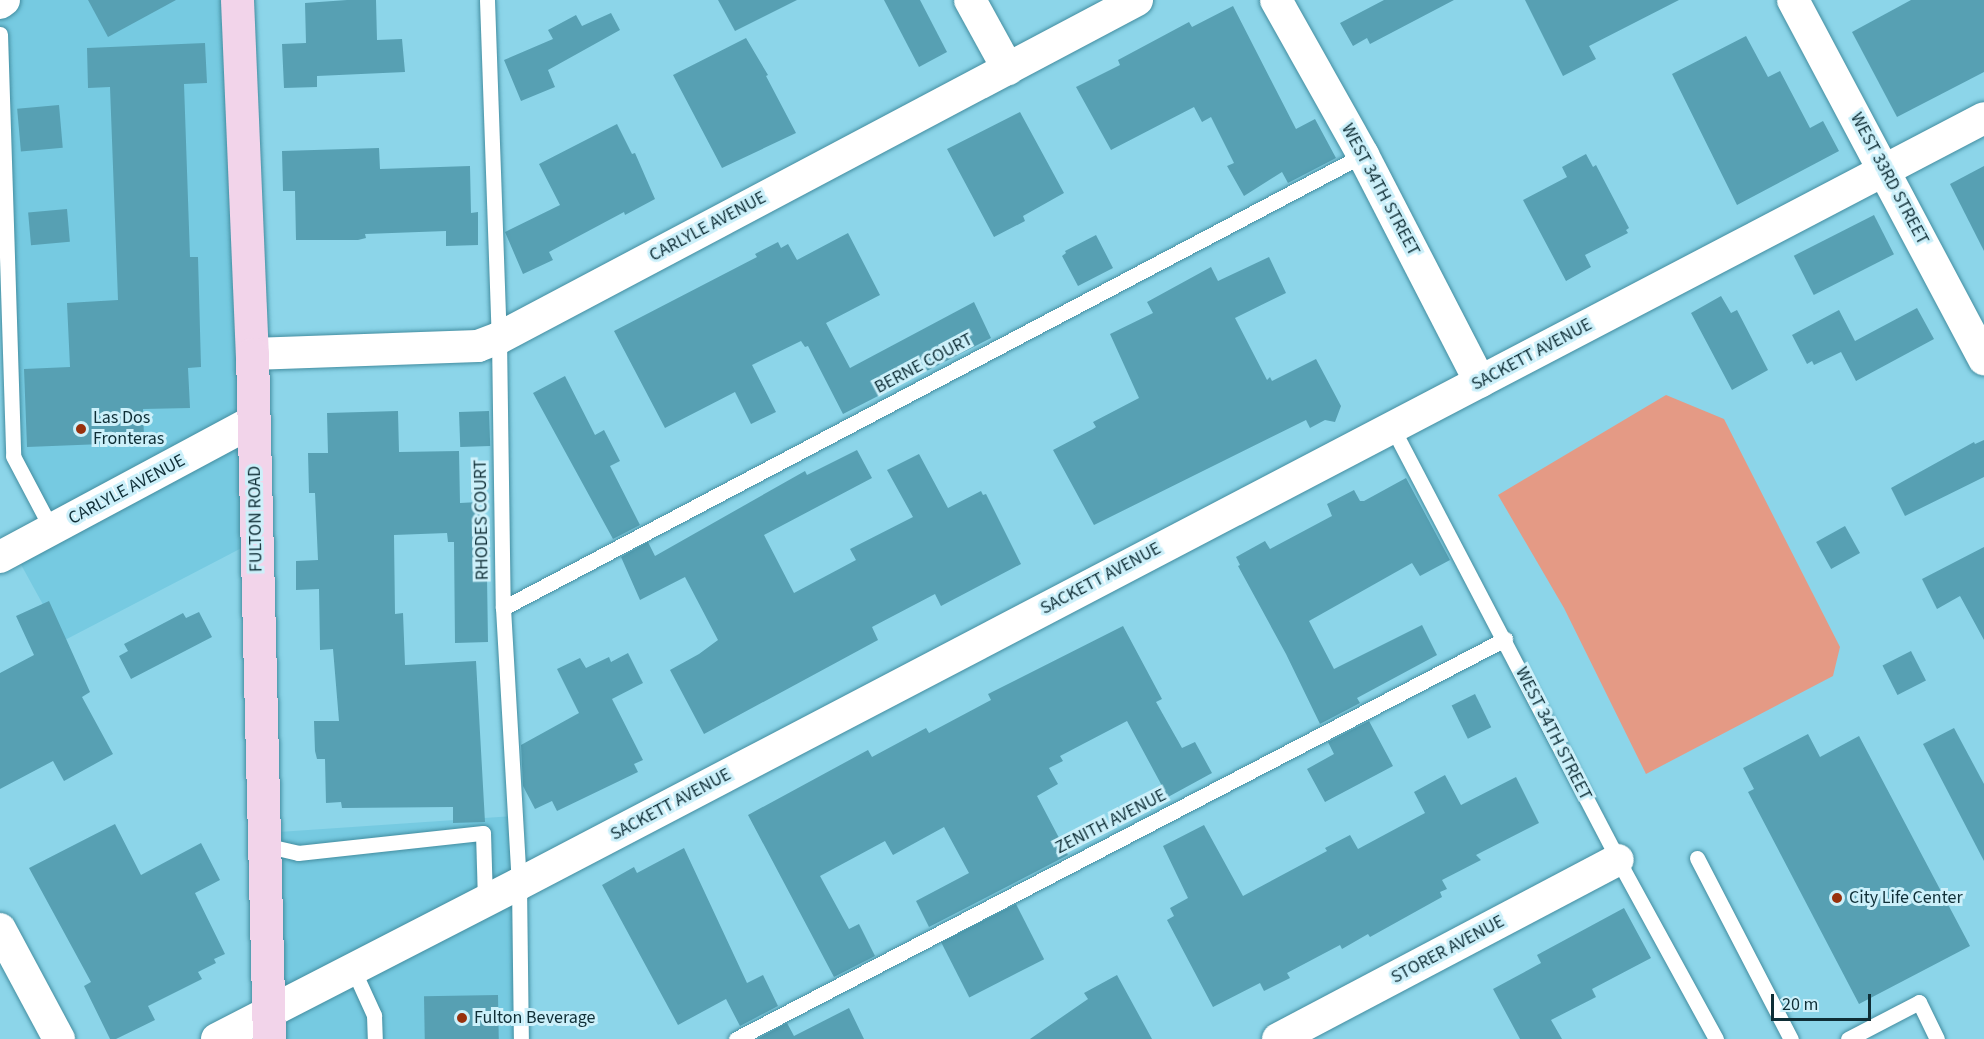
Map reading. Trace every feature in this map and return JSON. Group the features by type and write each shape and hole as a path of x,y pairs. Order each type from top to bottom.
{"main road":[{"name":"FULTON ROAD","path":"237,0 252,354 269,1026"}],"street":[{"path":"0,3 4,0"},
{"path":"970,0 1008,69"},
{"name":"CARLYLE AVENUE","path":"252,354 478,346 498,338 1137,0"},
{"name":"WEST 34TH STREET","path":"1276,0 1363,155 1480,382"},
{"name":"WEST 33RD STREET","path":"1793,0 1984,359"},
{"name":"SACKETT AVENUE","path":"218,1039 269,1026 353,969 1984,118"},
{"name":"CARLYLE AVENUE","path":"0,557 254,421"},
{"name":"STORER AVENUE","path":"1278,1039 1618,860"},
{"path":"0,929 59,1039"}],"lane":[{"name":"RHODES COURT","path":"487,0 498,338 503,608 519,884 521,1039"},
{"path":"0,34 13,456 52,530"},
{"name":"BERNE COURT","path":"503,608 1363,155"},
{"name":"WEST 34TH STREET","path":"1392,427 1618,860 1716,1039"},
{"name":"ZENITH AVENUE","path":"736,1039 1504,639"},
{"path":"264,845 298,853 483,833 485,901"},
{"path":"1697,858 1791,1039"},
{"path":"353,969 374,1015 375,1039"},
{"path":"1848,1039 1919,1002 1937,1039"}],"shaded area":[{"path":"4,0 237,0 257,540 63,641 13,550 52,530 13,456 0,34 0,3"},
{"path":"1666,395 1724,419 1840,647 1833,676 1646,774 1564,608 1498,495"},
{"path":"515,816 521,1039 217,1039 268,1012 264,833"}],"building":[{"path":"88,0 176,0 108,37"},
{"path":"376,0 377,40 402,39 405,72 317,76 317,87 284,88 282,44 306,43 305,3"},
{"path":"718,0 797,0 735,31"},
{"path":"884,0 920,0 947,52 919,67"},
{"path":"1384,0 1454,0 1370,44 1367,38 1353,46 1340,23"},
{"path":"1525,0 1679,0 1589,46 1596,59 1563,76"},
{"path":"1911,0 1984,0 1984,72 1897,117 1852,32"},
{"path":"1233,6 1296,129 1315,119 1336,158 1288,183 1282,172 1244,196 1227,166 1234,163 1211,117 1202,122 1194,107 1111,150 1076,87 1120,65 1118,60 1189,22 1192,27"},
{"path":"611,13 620,30 548,70 555,87 521,101 504,60 553,39 548,30 576,15 582,26"},
{"path":"1746,36 1768,77 1780,71 1810,128 1823,121 1839,151 1737,205 1672,74"},
{"path":"746,38 768,75 766,76 796,133 722,168 673,75"},
{"path":"205,43 207,83 184,84 190,257 198,257 201,367 188,368 190,408 143,409 144,437 128,438 128,443 27,447 24,369 70,367 67,303 118,300 110,87 88,88 87,48"},
{"path":"59,105 63,148 21,151 17,109"},
{"path":"1020,112 1064,193 1023,216 1025,221 994,237 947,149"},
{"path":"617,124 632,154 635,153 655,199 625,215 624,212 549,252 553,260 523,274 505,232 560,205 539,164"},
{"path":"379,148 380,169 470,166 471,213 478,212 478,245 446,246 446,231 365,234 366,238 358,240 296,240 295,191 283,191 282,151"},
{"path":"1586,154 1593,167 1596,165 1629,228 1626,230 1628,233 1585,255 1591,267 1566,281 1523,200 1567,177 1562,167"},
{"path":"1984,166 1984,251 1950,184"},
{"path":"67,209 70,242 31,245 28,212"},
{"path":"1874,215 1894,254 1814,295 1794,256"},
{"path":"848,233 880,295 826,323 850,368 974,302 991,338 843,414 808,346 805,347 801,341 752,365 776,412 751,424 735,392 665,428 614,331 757,257 755,254 778,242 781,248 788,244 797,260"},
{"path":"1096,235 1113,268 1078,286 1062,256 1066,253 1065,251"},
{"path":"1269,257 1286,293 1235,318 1267,380 1270,377 1272,381 1316,359 1341,406 1335,422 1325,420 1310,428 1306,420 1094,525 1053,450 1096,427 1093,422 1139,398 1110,334 1153,313 1147,302 1211,267 1218,281"},
{"path":"1721,296 1731,313 1737,310 1768,370 1732,390 1691,313"},
{"path":"1917,308 1934,339 1856,381 1841,352 1814,365 1812,361 1807,364 1792,335 1839,310 1855,341"},
{"path":"565,376 595,435 604,430 620,461 610,466 640,525 613,539 533,393"},
{"path":"398,411 399,452 459,451 460,503 479,502 482,576 487,576 488,642 455,643 454,542 448,542 447,533 394,535 395,614 403,613 405,665 476,661 485,822 453,823 453,807 342,808 341,802 326,803 325,759 317,759 314,721 339,721 333,649 320,650 319,589 296,590 296,561 318,560 315,493 309,493 308,453 328,453 327,413"},
{"path":"489,411 490,446 460,447 459,412"},
{"path":"1984,440 1984,477 1905,516 1891,488 1974,442 1975,444"},
{"path":"857,450 872,478 764,535 794,593 856,560 850,549 913,517 887,470 919,454 948,508 981,491 983,495 986,494 1021,564 941,606 935,594 872,627 878,640 704,734 670,670 699,654 718,640 685,577 640,600 621,557 648,542 655,556 805,471 807,475"},
{"path":"1406,478 1450,560 1420,576 1412,563 1309,621 1334,669 1422,625 1437,655 1357,698 1360,703 1320,724 1286,654 1238,566 1240,565 1236,557 1265,541 1270,549 1332,516 1327,504 1354,490 1360,501 1364,501"},
{"path":"1845,526 1860,553 1831,569 1816,542"},
{"path":"1984,547 1984,640 1960,596 1937,609 1922,579"},
{"path":"49,601 90,692 82,697 113,754 64,781 53,761 0,789 0,673 34,655 16,616"},
{"path":"199,612 212,637 131,679 119,656 128,651 124,644 183,613 186,618"},
{"path":"1123,626 1162,699 1156,702 1182,748 1195,742 1212,773 1168,797 1127,721 1060,756 1063,761 1049,768 1058,784 1037,796 1068,855 929,927 916,901 969,873 944,827 893,855 885,841 820,876 849,929 859,924 875,956 834,977 748,815 868,750 872,757 926,728 929,733 991,700 988,694"},
{"path":"1911,651 1926,680 1897,695 1882,666"},
{"path":"628,653 643,683 612,699 643,760 634,764 638,772 557,811 552,801 535,809 523,786 521,745 579,713 557,669 580,658 586,668 609,657 611,662"},
{"path":"1475,694 1491,727 1468,739 1452,705"},
{"path":"1369,721 1393,766 1325,802 1307,769 1334,754 1328,742"},
{"path":"1954,728 1984,784 1984,861 1923,744"},
{"path":"1808,734 1820,757 1859,736 1970,946 1859,1004 1748,792 1754,789 1743,768"},
{"path":"1445,775 1461,805 1516,777 1539,823 1476,855 1481,860 1442,880 1447,889 1440,892 1442,897 1370,937 1368,934 1342,949 1340,945 1287,973 1290,978 1264,991 1260,983 1213,1007 1167,920 1174,916 1170,908 1188,898 1163,846 1204,825 1243,896 1327,851 1325,848 1350,835 1358,849 1425,813 1414,792"},
{"path":"115,824 141,875 201,843 220,880 195,893 225,954 214,959 216,963 198,972 202,979 148,1006 155,1020 116,1039 110,1039 84,986 91,982 29,868"},
{"path":"684,848 747,983 763,975 778,1006 740,1026 726,999 678,1025 602,885 634,867 637,873"},
{"path":"1016,904 1044,959 969,997 941,942"},
{"path":"1624,908 1651,958 1592,989 1596,997 1551,1020 1562,1039 1520,1039 1493,989 1541,963 1537,955"},
{"path":"1117,975 1152,1039 1030,1039 1088,999 1084,993"},
{"name":"Fulton Beverage","path":"498,995 499,1039 425,1039 424,996"},
{"path":"849,1008 864,1039 757,1039 787,1023 794,1036"}],"place":[{"name":"Las Dos Fronteras","path":"81,429"},
{"name":"City Life Center","path":"1837,898"},
{"name":"Fulton Beverage","path":"462,1018"}]}
